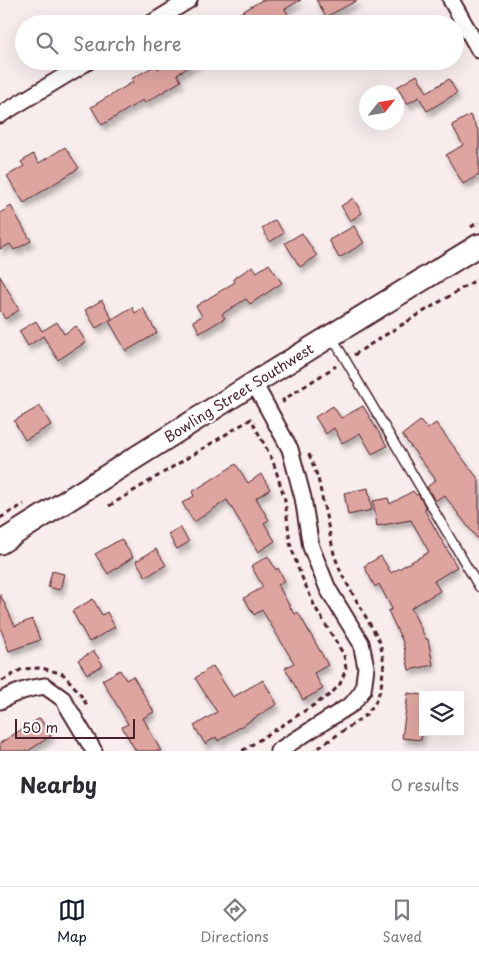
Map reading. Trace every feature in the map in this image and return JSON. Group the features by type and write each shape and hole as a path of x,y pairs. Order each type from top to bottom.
{"main road":[{"name":"Bowling Street Southwest","path":"0,543 254,382 479,245"}],"street":[{"path":"165,15 189,0"},
{"path":"451,0 459,15"},
{"path":"464,23 479,50"},
{"path":"0,115 74,70"},
{"path":"254,382 290,449 303,498 311,548 328,589 361,643 366,667 363,690 352,704 278,751"},
{"path":"0,701 28,688 45,686 63,699 94,751"}],"lane":[{"path":"331,336 479,587"}],"path":[{"path":"283,400 403,323 479,278"},
{"path":"109,506 251,419 273,461 285,500 290,543 298,568 315,607 344,655 346,669 340,684 331,694 242,751"}],"building":[{"path":"262,0 301,0 285,9 288,15 237,15"},
{"path":"316,0 358,0 330,15 325,15"},
{"path":"147,70 184,70 177,74 181,81 145,103 143,100 102,125 91,107 133,82 131,79"},
{"path":"417,75 427,92 449,79 457,93 427,111 419,97 407,104 404,99 404,85 400,85"},
{"path":"470,115 479,132 479,175 463,184 446,155 463,145 452,125"},
{"path":"65,147 79,168 24,203 7,176 24,166 21,162 33,154 39,163"},
{"path":"353,198 362,213 350,221 341,206"},
{"path":"11,206 31,241 14,250 10,244 0,249 0,213"},
{"path":"275,220 284,233 270,242 262,228"},
{"path":"354,226 364,243 339,258 329,240"},
{"path":"302,233 317,256 300,267 285,243"},
{"path":"269,264 282,283 250,304 246,299 222,314 225,318 200,333 193,321 202,316 196,306 235,282 233,279 253,266 257,272"},
{"path":"0,276 19,310 5,319 0,310"},
{"path":"102,300 112,319 96,328 85,310"},
{"path":"132,307 135,313 143,308 157,333 126,351 109,321"},
{"path":"36,321 42,331 57,322 64,334 76,326 86,342 58,360 43,336 28,346 19,331"},
{"path":"40,406 51,425 25,440 14,421"},
{"path":"333,406 341,418 363,406 387,446 372,454 360,433 342,443 334,428 326,434 315,417"},
{"path":"420,421 427,429 436,423 479,480 479,541 444,495 435,501 427,487 436,480 402,435"},
{"path":"236,464 248,483 261,474 270,489 256,498 269,520 264,523 275,541 258,552 227,500 194,522 182,503 194,496 192,492"},
{"path":"368,488 372,510 348,515 344,493"},
{"path":"413,491 416,495 418,494 426,508 424,509 457,567 434,581 440,591 411,608 426,639 428,639 433,665 409,670 403,642 388,611 392,609 379,584 375,587 364,566 381,556 391,573 429,552 411,520 377,526 373,501 388,498 390,504"},
{"path":"180,527 189,542 177,549 168,534"},
{"path":"121,539 133,557 108,574 95,554"},
{"path":"156,549 166,565 146,577 136,561"},
{"path":"268,556 276,570 278,568 285,581 278,585 294,614 298,612 328,665 314,673 323,689 303,700 285,668 294,663 262,610 254,615 244,598 263,587 251,566"},
{"path":"52,571 64,574 60,590 48,587"},
{"path":"0,594 15,626 32,619 40,640 9,651 0,627"},
{"path":"93,599 102,615 107,612 115,627 89,642 72,611"},
{"path":"94,651 103,665 87,674 78,660"},
{"path":"213,666 233,697 263,680 277,704 218,741 216,737 205,744 194,726 217,712 195,678"},
{"path":"120,670 126,680 133,676 154,712 143,718 161,751 136,751 122,727 128,724 102,680"},
{"path":"408,693 419,694 419,736 422,736 421,740 402,738"},
{"path":"40,718 51,736 28,751 0,751 0,743"}]}
